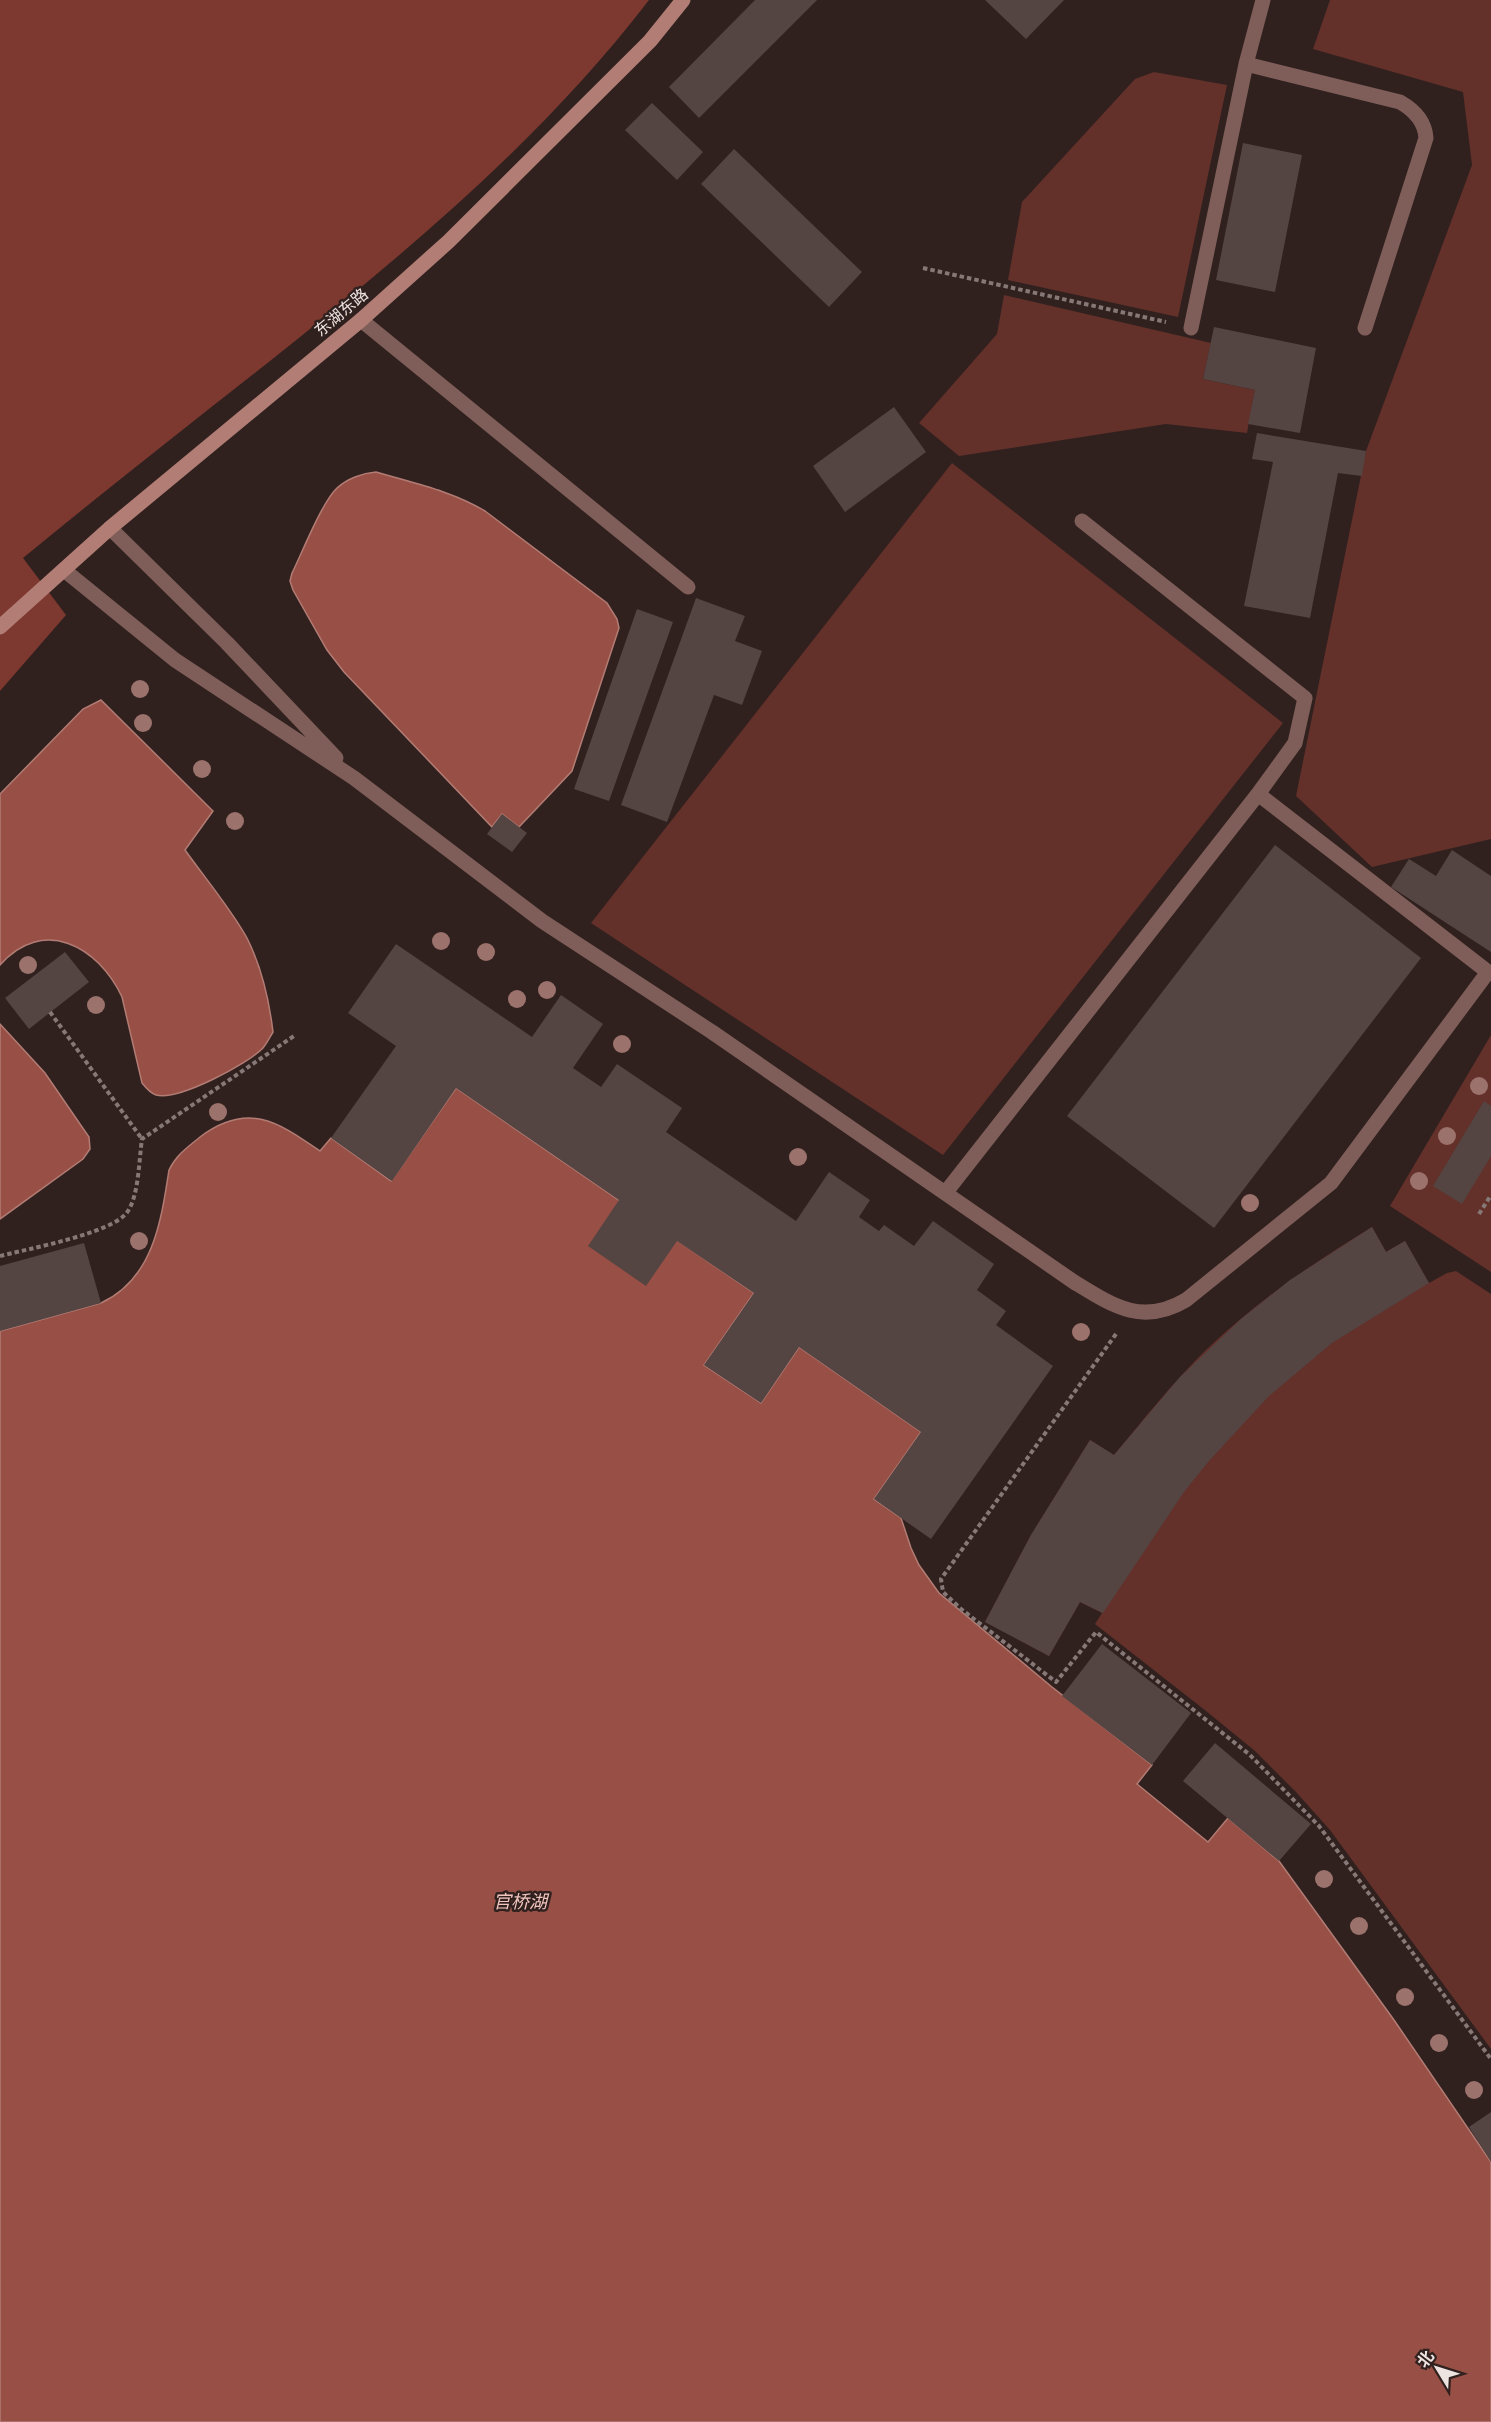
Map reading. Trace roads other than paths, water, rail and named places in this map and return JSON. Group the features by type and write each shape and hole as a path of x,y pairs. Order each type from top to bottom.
{"street":[{"name":"东湖东路","path":"0,627 110,528 361,320 449,241 634,58 683,0"}],"lane":[{"path":"1191,328 1246,64 1263,0"},
{"path":"1246,64 1400,102 1414,111 1425,130 1426,138 1365,328"},
{"path":"361,320 688,586"},
{"path":"946,1192 1258,794 1295,743 1305,698 1082,521"},
{"path":"110,528 227,644 354,778"},
{"path":"64,570 175,660 354,778 542,921 712,1032 1074,1282 1117,1307 1147,1314 1172,1308 1186,1300 1331,1183 1488,972 1258,794"}],"water":[{"path":"376,472 446,493 485,511 607,603 617,619 619,628 572,771 519,827 502,814 492,827 344,672 327,650 293,590 290,581 292,573 331,495 350,479"},
{"path":"101,700 213,811 185,850 226,905 247,938 261,972 273,1032 263,1048 243,1063 196,1087 166,1095 154,1094 142,1083 122,997 112,979 84,952 68,943 51,940 34,942 17,950 0,965 0,794 83,709"},
{"path":"0,1024 45,1073 89,1137 90,1149 83,1159 0,1219"},
{"name":"官桥湖","path":"456,1088 754,1293 704,1365 761,1403 799,1347 921,1432 874,1499 901,1518 919,1565 939,1593 1052,1687 1152,1765 1137,1784 1208,1842 1228,1818 1279,1861 1394,2020 1491,2162 1491,2422 0,2422 0,1331 101,1303 119,1293 143,1264 151,1247 158,1229 169,1170 187,1148 217,1126 233,1120 248,1118 262,1120 276,1124 320,1151 331,1138 391,1181"}]}
